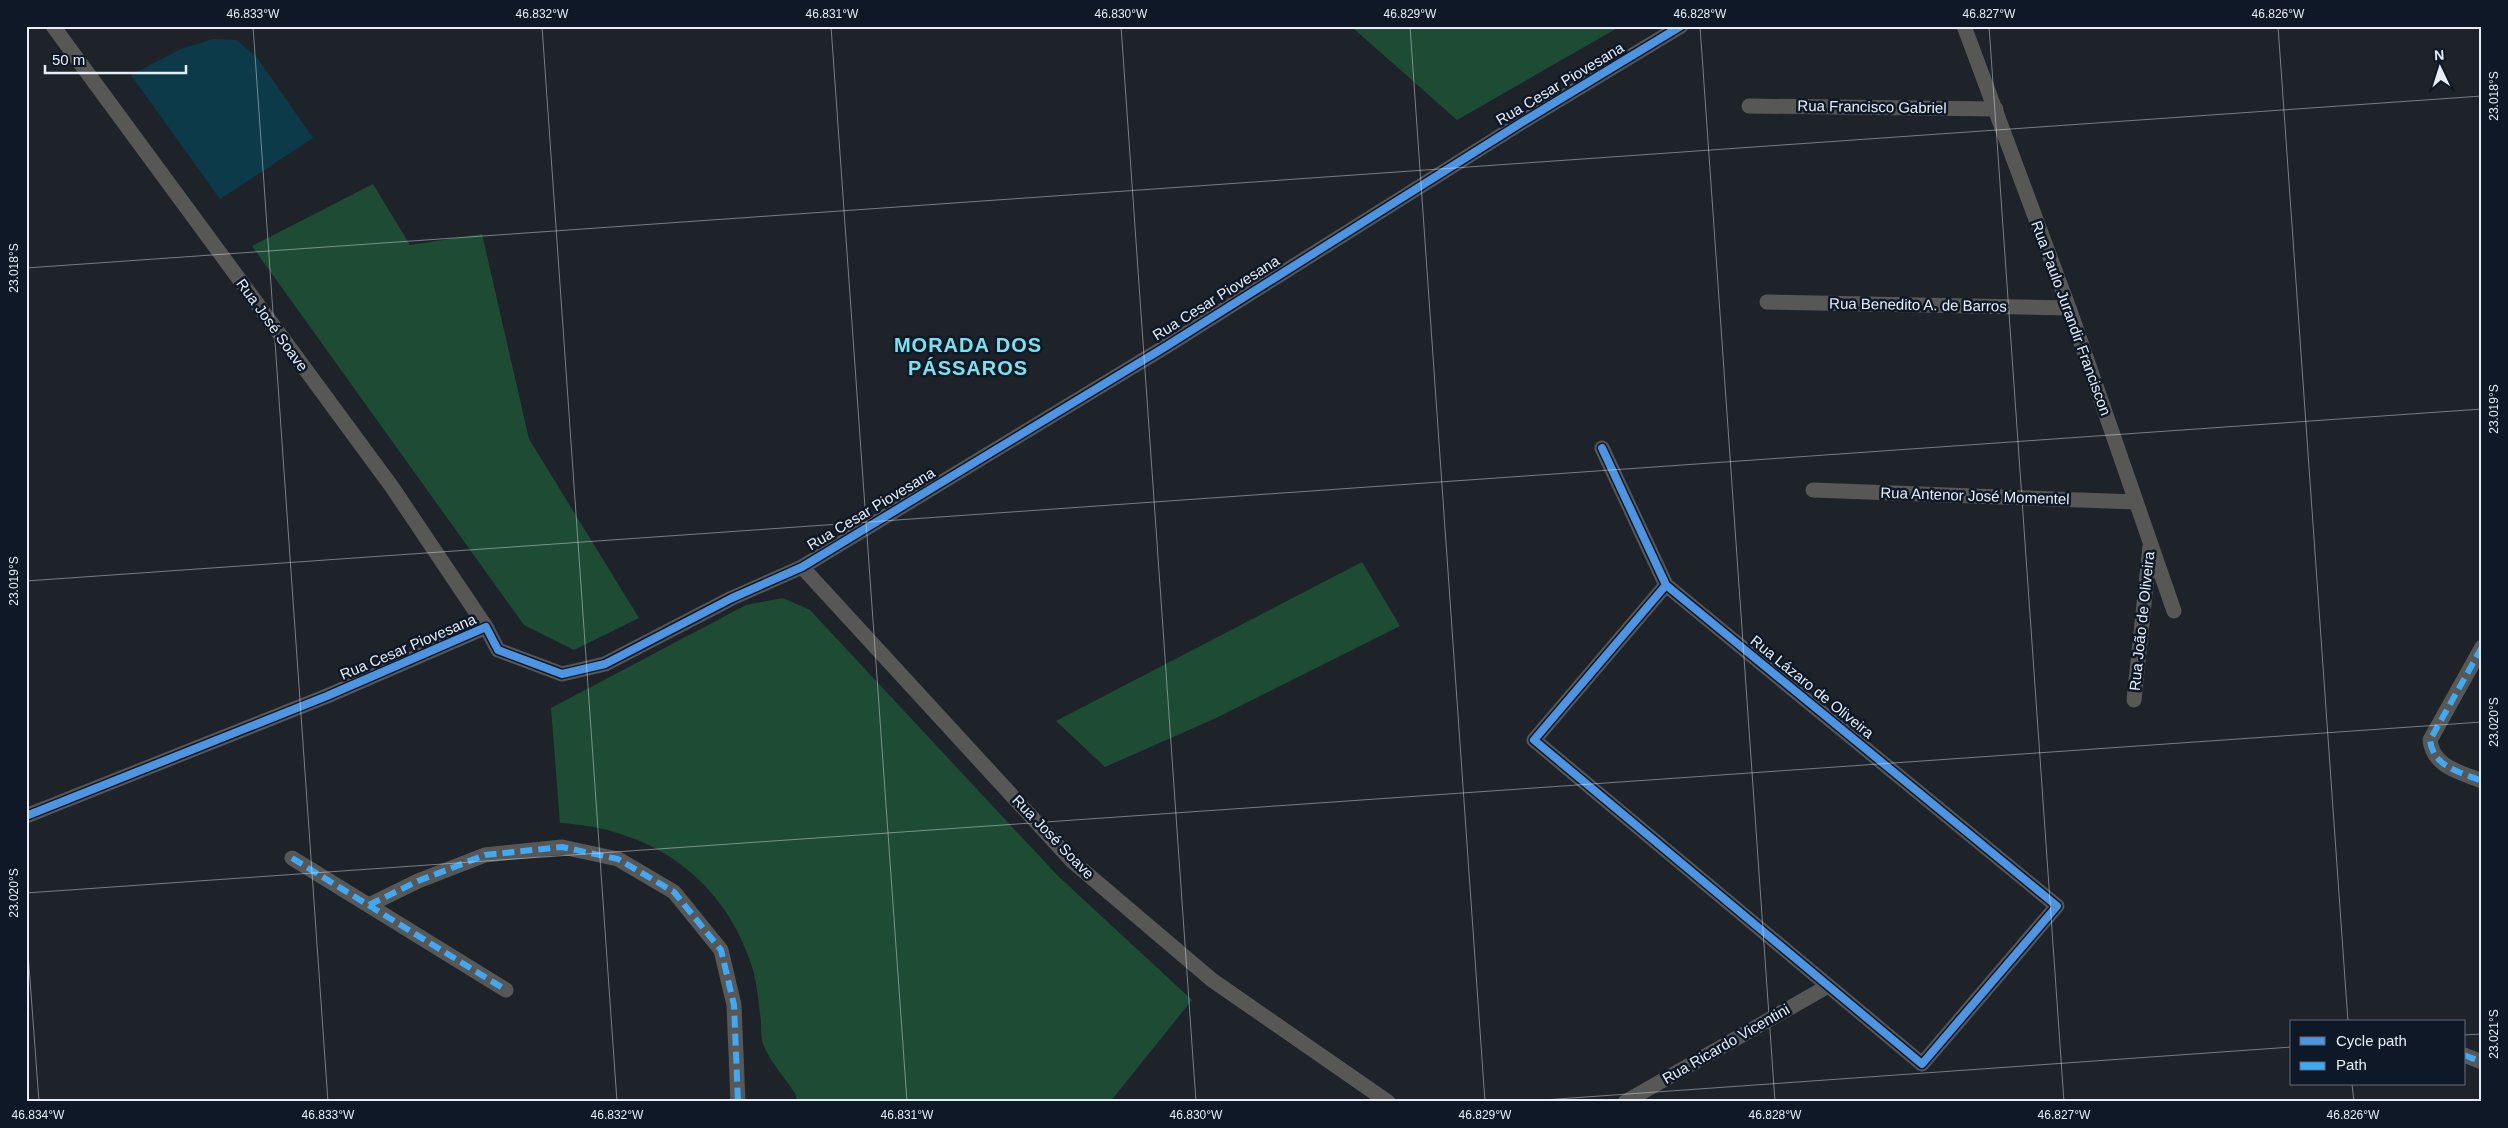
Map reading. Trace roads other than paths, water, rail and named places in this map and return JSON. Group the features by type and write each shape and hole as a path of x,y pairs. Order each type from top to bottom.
{"street":[{"name":"Rua José Soave","path":"53,26 392,487 486,627"},
{"name":"Rua Cesar Piovesana","path":"26,816 327,696 486,627 498,650 562,674 605,664 732,598 802,567 1165,346 1524,121 1681,26"},
{"name":"Rua Paulo Jurandir Franciscon","path":"1964,26 2069,308 2174,611"},
{"name":"Rua Francisco Gabriel","path":"1749,106 1996,109"},
{"name":"Rua Benedito A. de Barros","path":"1767,302 2069,308"},
{"name":"Rua Lázaro de Oliveira","path":"1602,448 1666,585 2057,906 1922,1064 1828,986"},
{"name":"Rua Antenor José Momentel","path":"1813,490 2136,502"},
{"name":"Rua João de Oliveira","path":"2134,700 2150,542"},
{"name":"Rua José Soave","path":"802,567 1072,861 1212,980 1388,1102"},
{"path":"1666,585 1534,740 1828,986"},
{"path":"2482,647 2430,740 2431,752 2441,763 2482,781"},
{"path":"369,904 418,881 485,855 562,847 618,859 674,892 721,950 734,1005 738,1102"},
{"path":"292,858 506,990"},
{"name":"Rua Ricardo Vicentini","path":"1625,1102 1828,986"},
{"path":"2466,1056 2482,1062"}],"water":[{"path":"213,39 236,40 256,56 313,138 220,199 131,75 181,49"}],"district":[{"name":"MORADA DOS PÁSSAROS","path":"968,356"}]}
